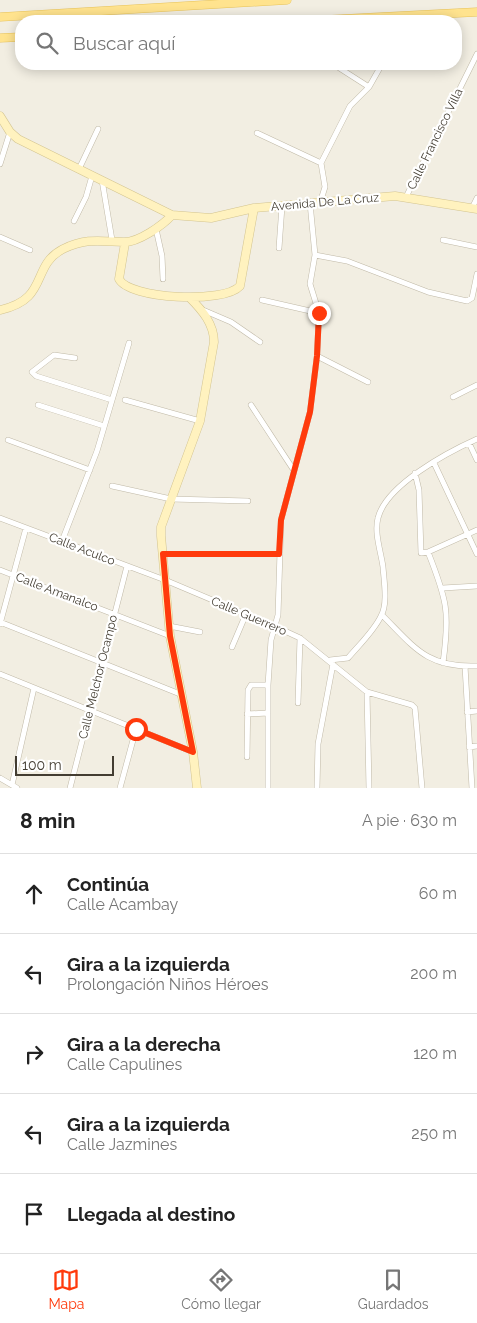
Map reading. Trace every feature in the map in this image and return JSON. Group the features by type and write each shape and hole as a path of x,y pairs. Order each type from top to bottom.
{"main road":[{"path":"34,15 287,0"},
{"path":"442,15 477,12"},
{"path":"0,17 15,16"},
{"path":"0,38 15,37"}],"street":[{"name":"Calle Francisco Villa","path":"406,197 477,54"},
{"path":"342,70 369,87"},
{"path":"320,203 325,187 321,162 350,106 369,87 379,70"},
{"path":"0,116 10,132 18,139 172,214 156,229 125,243 112,240 93,240 62,250 45,266 30,297 22,303 0,310"},
{"path":"79,169 98,129"},
{"path":"0,164 10,132"},
{"path":"257,133 321,162"},
{"path":"74,221 86,197 92,176"},
{"path":"102,180 112,240"},
{"name":"Avenida De La Cruz","path":"172,214 211,218 254,208 406,197 475,209"},
{"path":"475,209 477,198"},
{"path":"268,788 268,685 271,640 278,615 281,520 293,470 304,440 310,412 317,356 319,313 310,284 315,256 310,204"},
{"path":"279,248 282,206"},
{"path":"125,243 119,279 121,282 154,294 190,298 233,292 240,286 254,208"},
{"path":"156,229 162,256 163,279"},
{"path":"0,237 30,250"},
{"path":"443,240 477,247"},
{"path":"315,256 346,262 428,292 470,300 477,278"},
{"path":"190,298 203,310 230,322 260,342"},
{"path":"262,300 319,313"},
{"path":"197,788 193,752 170,636 161,527 200,421 214,334 203,310"},
{"path":"62,541 90,470 129,343"},
{"path":"75,358 54,355 32,372 36,376 112,400"},
{"path":"317,356 368,382"},
{"path":"453,397 477,386 477,393"},
{"path":"125,400 200,421"},
{"path":"251,404 293,470"},
{"path":"38,405 104,426"},
{"path":"8,440 90,470"},
{"path":"317,788 316,768 331,662 348,658 382,615 383,573 377,528 378,517 393,492 415,473 477,440"},
{"path":"469,443 477,460"},
{"path":"434,463 477,554"},
{"path":"415,473 419,490 422,553 477,530"},
{"path":"112,486 171,499 248,501"},
{"name":"Calle Aculco","path":"0,518 165,580"},
{"path":"26,528 0,623 180,694"},
{"path":"428,552 443,588 448,613 443,663"},
{"path":"163,554 279,554"},
{"name":"Calle Melchor Ocampo","path":"70,788 127,566"},
{"name":"Calle Amanalco","path":"0,570 170,636"},
{"name":"Calle Guerrero","path":"165,580 300,638 367,692"},
{"path":"443,588 477,586"},
{"path":"232,647 246,614"},
{"path":"382,615 421,654 433,661 477,666"},
{"path":"169,626 200,632"},
{"path":"298,703 300,638"},
{"path":"465,666 472,788"},
{"path":"0,674 193,752"},
{"path":"247,757 249,687 268,685"},
{"path":"0,778 15,786 34,688"},
{"path":"369,788 367,692 408,703 415,708 422,788"},
{"path":"467,712 477,711"},
{"path":"247,714 268,713"},
{"path":"120,788 136,729"},
{"path":"470,747 477,746"}],"route":[{"path":"136,729 193,752 170,636 163,554 279,554 281,520 310,412 317,356 319,313"}]}
